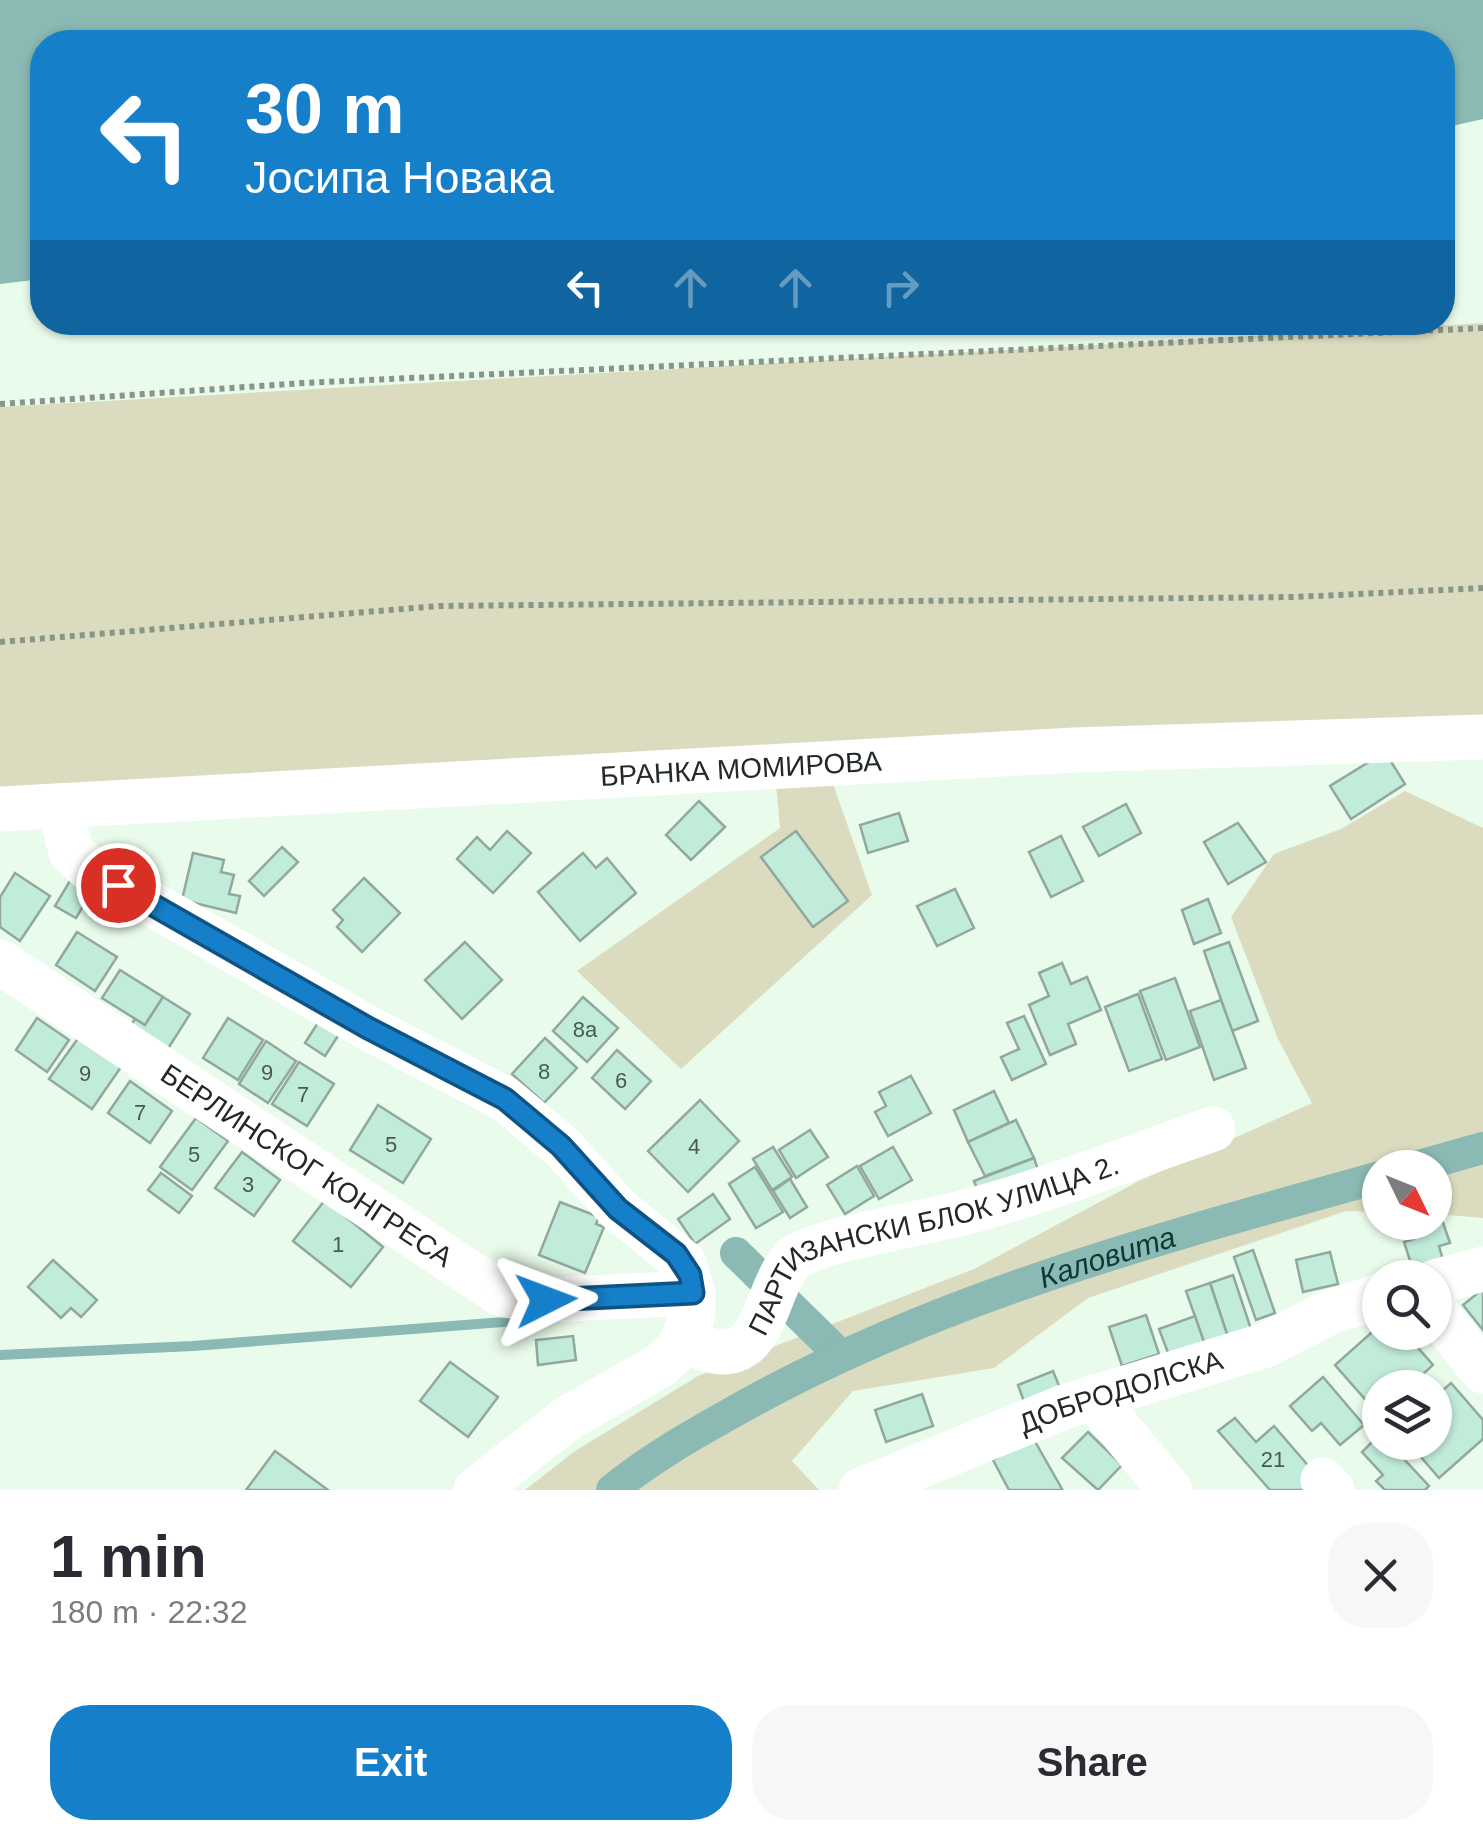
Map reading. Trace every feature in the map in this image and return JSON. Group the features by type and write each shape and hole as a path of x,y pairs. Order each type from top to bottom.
{"street":[{"name":"БРАНКА МОМИРОВА","path":"0,810 344,787 1075,750 1483,737"},
{"path":"60,808 71,852 86,866 368,1028 505,1099 533,1119 618,1209 676,1254 690,1275 693,1314 684,1339 661,1365 568,1418 476,1490"},
{"name":"БЕРЛИНСКОГ КОНГРЕСА","path":"0,962 503,1294 546,1300 693,1293"},
{"name":"ПАРТИЗАНСКИ БЛОК УЛИЦА 2.","path":"684,1339 704,1350 739,1347 755,1335 774,1294 800,1253 978,1209 1213,1129"},
{"path":"1452,1277 1483,1269"},
{"name":"ДОБРОДОЛСКА","path":"862,1490 1094,1397 1266,1346 1330,1312 1362,1302"},
{"path":"1452,1333 1483,1371"},
{"path":"1094,1397 1170,1490"}],"path":[{"path":"1455,329 1483,328"},
{"path":"0,404 304,383 1333,335"},
{"path":"0,642 440,606 1295,597 1483,588"}],"green space":[{"path":"1483,323 1483,728 0,811 0,407 1271,335 1455,335 1455,325"},
{"path":"831,778 872,895 681,1069 577,971 780,828 776,785"},
{"path":"1405,791 1483,828 1483,1218 1452,1215 1452,1150 1362,1150 1362,1211 1346,1211 1088,1298 994,1368 853,1391 792,1461 819,1490 525,1490 575,1451 698,1376 974,1269 1137,1182 1312,1103 1278,1039 1231,917 1274,854 1341,829"}],"water":[{"path":"0,0 1483,0 1483,119 1455,125 1455,30 30,30 30,280 0,284"}],"building":[{"path":"1385,752 1405,784 1351,819 1330,786"},
{"path":"699,801 725,827 691,860 666,835"},
{"path":"1126,804 1141,833 1099,856 1083,827"},
{"path":"899,813 908,841 868,853 860,825"},
{"path":"1238,823 1266,862 1228,884 1204,842"},
{"path":"507,831 531,853 493,893 457,859 477,837 490,850"},
{"path":"796,831 848,901 813,927 761,857"},
{"path":"1061,836 1083,881 1051,897 1029,852"},
{"path":"282,847 298,862 264,896 249,881"},
{"path":"193,853 224,860 221,872 234,875 229,894 240,896 236,913 182,900"},
{"path":"583,853 596,868 607,858 636,893 580,941 538,892"},
{"path":"15,873 50,896 20,941 0,927 0,897"},
{"path":"74,874 95,886 76,918 55,906"},
{"path":"364,878 400,913 362,952 337,927 343,920 333,910"},
{"path":"955,889 974,928 937,946 917,906"},
{"path":"1208,899 1221,933 1194,944 1182,910"},
{"path":"77,932 117,957 95,991 56,965"},
{"path":"465,942 502,980 462,1019 425,980"},
{"path":"1229,942 1258,1021 1232,1031 1204,951"},
{"path":"1062,963 1071,984 1087,977 1101,1010 1068,1024 1076,1044 1050,1055 1029,1005 1049,996 1039,973"},
{"path":"120,970 163,997 145,1025 102,998"},
{"path":"1175,978 1200,1047 1166,1060 1140,991"},
{"path":"1138,994 1162,1059 1129,1071 1105,1007"},
{"path":"163,997 190,1014 164,1055 127,1031 135,1019 145,1025"},
{"path":"583,997 618,1028 587,1062 553,1031"},
{"path":"1221,1000 1246,1068 1214,1080 1190,1011"},
{"path":"323,1015 343,1028 325,1056 305,1043"},
{"path":"1024,1016 1046,1064 1012,1080 1001,1057 1019,1049 1007,1023"},
{"path":"37,1018 69,1040 47,1072 16,1050"},
{"path":"228,1018 263,1040 238,1080 203,1058"},
{"path":"79,1037 121,1067 92,1109 49,1079"},
{"path":"545,1038 577,1068 544,1103 512,1074"},
{"path":"266,1041 296,1061 268,1103 239,1084"},
{"path":"617,1050 651,1081 625,1109 592,1078"},
{"path":"299,1062 334,1084 307,1126 272,1104"},
{"path":"911,1076 931,1113 888,1136 875,1112 886,1106 879,1092"},
{"path":"130,1081 172,1111 150,1143 108,1113"},
{"path":"994,1091 1009,1123 968,1142 954,1110"},
{"path":"700,1100 739,1141 688,1192 648,1151"},
{"path":"378,1105 431,1139 403,1183 350,1150"},
{"path":"196,1118 228,1141 192,1190 160,1167"},
{"path":"1016,1120 1034,1158 985,1176 968,1142"},
{"path":"810,1130 828,1157 796,1178 779,1150"},
{"path":"773,1147 792,1177 772,1190 753,1159"},
{"path":"893,1147 912,1180 879,1199 860,1166"},
{"path":"242,1152 280,1180 254,1216 215,1188"},
{"path":"1034,1158 1042,1181 982,1203 974,1181"},
{"path":"857,1166 874,1196 845,1214 827,1185"},
{"path":"755,1167 783,1212 756,1228 729,1184"},
{"path":"161,1173 192,1196 179,1213 148,1190"},
{"path":"790,1179 807,1207 790,1218 773,1191"},
{"path":"713,1194 730,1219 695,1244 678,1219"},
{"path":"325,1200 383,1247 351,1287 293,1241"},
{"path":"560,1202 599,1217 596,1224 604,1227 585,1273 539,1255"},
{"path":"1404,1242 1450,1243 1439,1246 1443,1260 1410,1260"},
{"path":"1253,1250 1275,1313 1256,1320 1234,1257"},
{"path":"1330,1252 1338,1284 1303,1292 1296,1260"},
{"path":"53,1260 97,1300 81,1317 71,1308 61,1318 28,1287"},
{"path":"1233,1275 1251,1329 1228,1337 1210,1283"},
{"path":"1210,1283 1228,1337 1205,1345 1186,1291"},
{"path":"1483,1289 1483,1330 1463,1305"},
{"path":"1146,1315 1159,1354 1122,1366 1109,1327"},
{"path":"1195,1316 1205,1345 1170,1358 1159,1329"},
{"path":"573,1336 576,1360 538,1365 536,1340"},
{"path":"1362,1341 1362,1350 1420,1350 1433,1365 1428,1370 1362,1370 1362,1396 1335,1365"},
{"path":"450,1362 498,1397 468,1437 420,1401"},
{"path":"1053,1371 1062,1393 1026,1407 1018,1385"},
{"path":"1323,1377 1362,1427 1340,1445 1321,1423 1312,1431 1290,1406"},
{"path":"1452,1384 1483,1420 1483,1439 1439,1478 1424,1460 1452,1460"},
{"path":"922,1394 933,1426 886,1442 875,1410"},
{"path":"1235,1418 1256,1442 1274,1426 1318,1477 1303,1490 1270,1490 1218,1431"},
{"path":"1088,1432 1122,1465 1098,1490 1062,1458"},
{"path":"1033,1438 1062,1489 1009,1490 993,1460"},
{"path":"275,1451 328,1490 246,1490"},
{"path":"1369,1460 1405,1460 1429,1486 1425,1490 1385,1490 1376,1481 1383,1475"}],"waterway":[{"name":"Каловита","path":"1452,1157 1483,1148"},
{"name":"Каловита","path":"612,1490 663,1453 753,1401 903,1329 1059,1271 1362,1182"},
{"name":"Каловита","path":"736,1253 839,1354"},
{"path":"0,1355 193,1346 528,1320"}],"route":[{"path":"118,885 368,1028 505,1099 561,1146 618,1209 676,1254 690,1275 693,1293 546,1300"}]}
